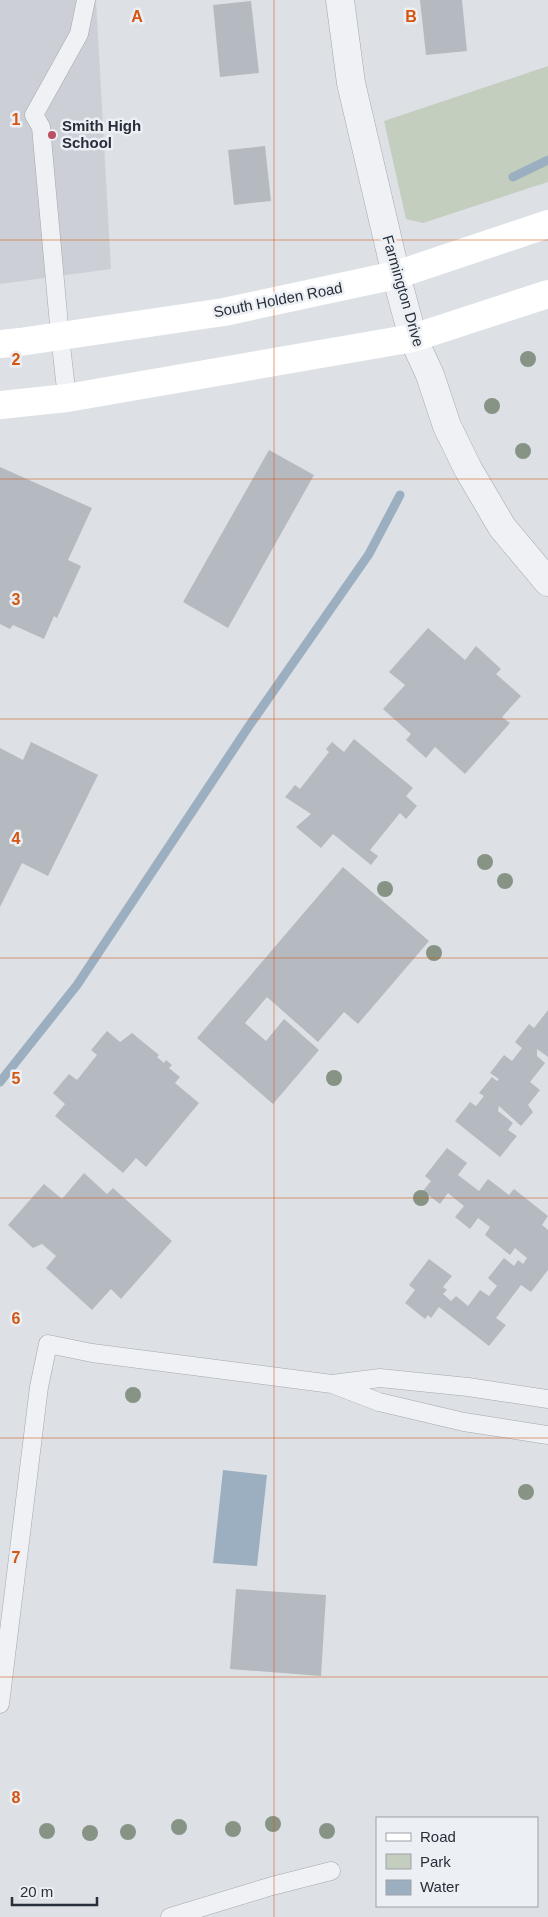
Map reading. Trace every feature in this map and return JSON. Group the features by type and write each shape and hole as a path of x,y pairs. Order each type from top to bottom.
{"main road":[{"name":"South Holden Road","path":"0,344 224,312 396,275 548,224"},
{"path":"0,405 67,398 413,338 548,294"}],"street":[{"name":"Farmington Drive","path":"340,0 351,83 396,275 413,338 430,375 447,426 468,468 502,527 548,582"}],"lane":[{"path":"67,398 41,128 34,116 79,34 86,0"},
{"path":"0,1704 39,1387 48,1344 92,1352 332,1384 388,1405 464,1422 548,1435"},
{"path":"332,1384 380,1378 468,1387 548,1399"},
{"path":"170,1917 272,1886 331,1871"}],"shaded area":[{"name":"Smith High School","path":"0,0 96,0 111,269 0,284"}],"green space":[{"path":"548,66 548,182 423,223 406,219 384,121"}],"water":[{"path":"223,1470 267,1475 257,1566 213,1563"}],"building":[{"path":"420,0 462,0 467,51 426,55"},
{"path":"251,1 259,73 220,77 213,5"},
{"path":"265,146 271,201 234,205 228,150"},
{"path":"269,450 314,475 228,628 183,602"},
{"path":"0,467 92,508 68,560 81,566 57,618 54,616 44,639 13,625 10,629 0,624"},
{"path":"428,628 465,660 476,646 501,669 496,674 521,696 502,717 510,723 465,774 435,747 426,758 406,740 411,734 383,709 405,685 389,672"},
{"path":"354,739 413,788 406,796 417,806 406,819 400,813 370,850 378,856 371,865 333,834 321,848 296,827 311,814 285,797 295,785 300,789 329,752 326,749 332,742 344,752"},
{"path":"31,742 98,775 48,876 22,863 0,907 0,748 23,760"},
{"path":"343,867 429,941 358,1024 344,1012 318,1042 267,997 245,1023 266,1041 284,1019 319,1050 273,1104 197,1038"},
{"path":"548,1010 548,1057 537,1049 537,1056 545,1063 530,1082 540,1090 528,1105 533,1112 521,1126 499,1106 498,1111 513,1123 508,1130 517,1136 500,1157 455,1121 470,1102 476,1106 484,1096 479,1093 492,1077 497,1081 499,1079 490,1073 504,1055 512,1061 522,1048 515,1042 529,1024 534,1028"},
{"path":"107,1031 120,1042 132,1033 159,1055 157,1057 164,1063 166,1060 172,1065 169,1068 180,1077 175,1083 199,1103 146,1167 136,1158 123,1173 55,1116 65,1104 53,1093 69,1074 77,1080 97,1055 91,1050"},
{"path":"447,1148 467,1163 458,1175 479,1191 488,1179 509,1195 514,1189 548,1216 542,1225 548,1230 548,1270 531,1292 521,1285 496,1318 506,1325 489,1346 439,1307 431,1318 428,1315 425,1319 405,1303 415,1290 409,1285 429,1259 452,1276 443,1287 447,1290 443,1294 451,1301 456,1296 468,1306 480,1290 489,1296 497,1286 488,1278 504,1258 514,1266 518,1260 523,1264 527,1258 515,1248 510,1255 485,1235 490,1227 478,1218 470,1229 455,1217 464,1206 448,1193 440,1204 423,1191 431,1181 425,1176"},
{"path":"84,1173 107,1194 113,1188 172,1241 121,1299 111,1289 92,1310 46,1268 56,1256 42,1244 33,1248 8,1225 44,1184 62,1199"},
{"path":"236,1589 326,1595 321,1676 230,1669"}],"waterway":[{"path":"513,177 548,160"},
{"path":"0,1082 77,985 249,726 369,554 400,495"}],"place":[{"name":"Smith High School","path":"52,135"}]}
